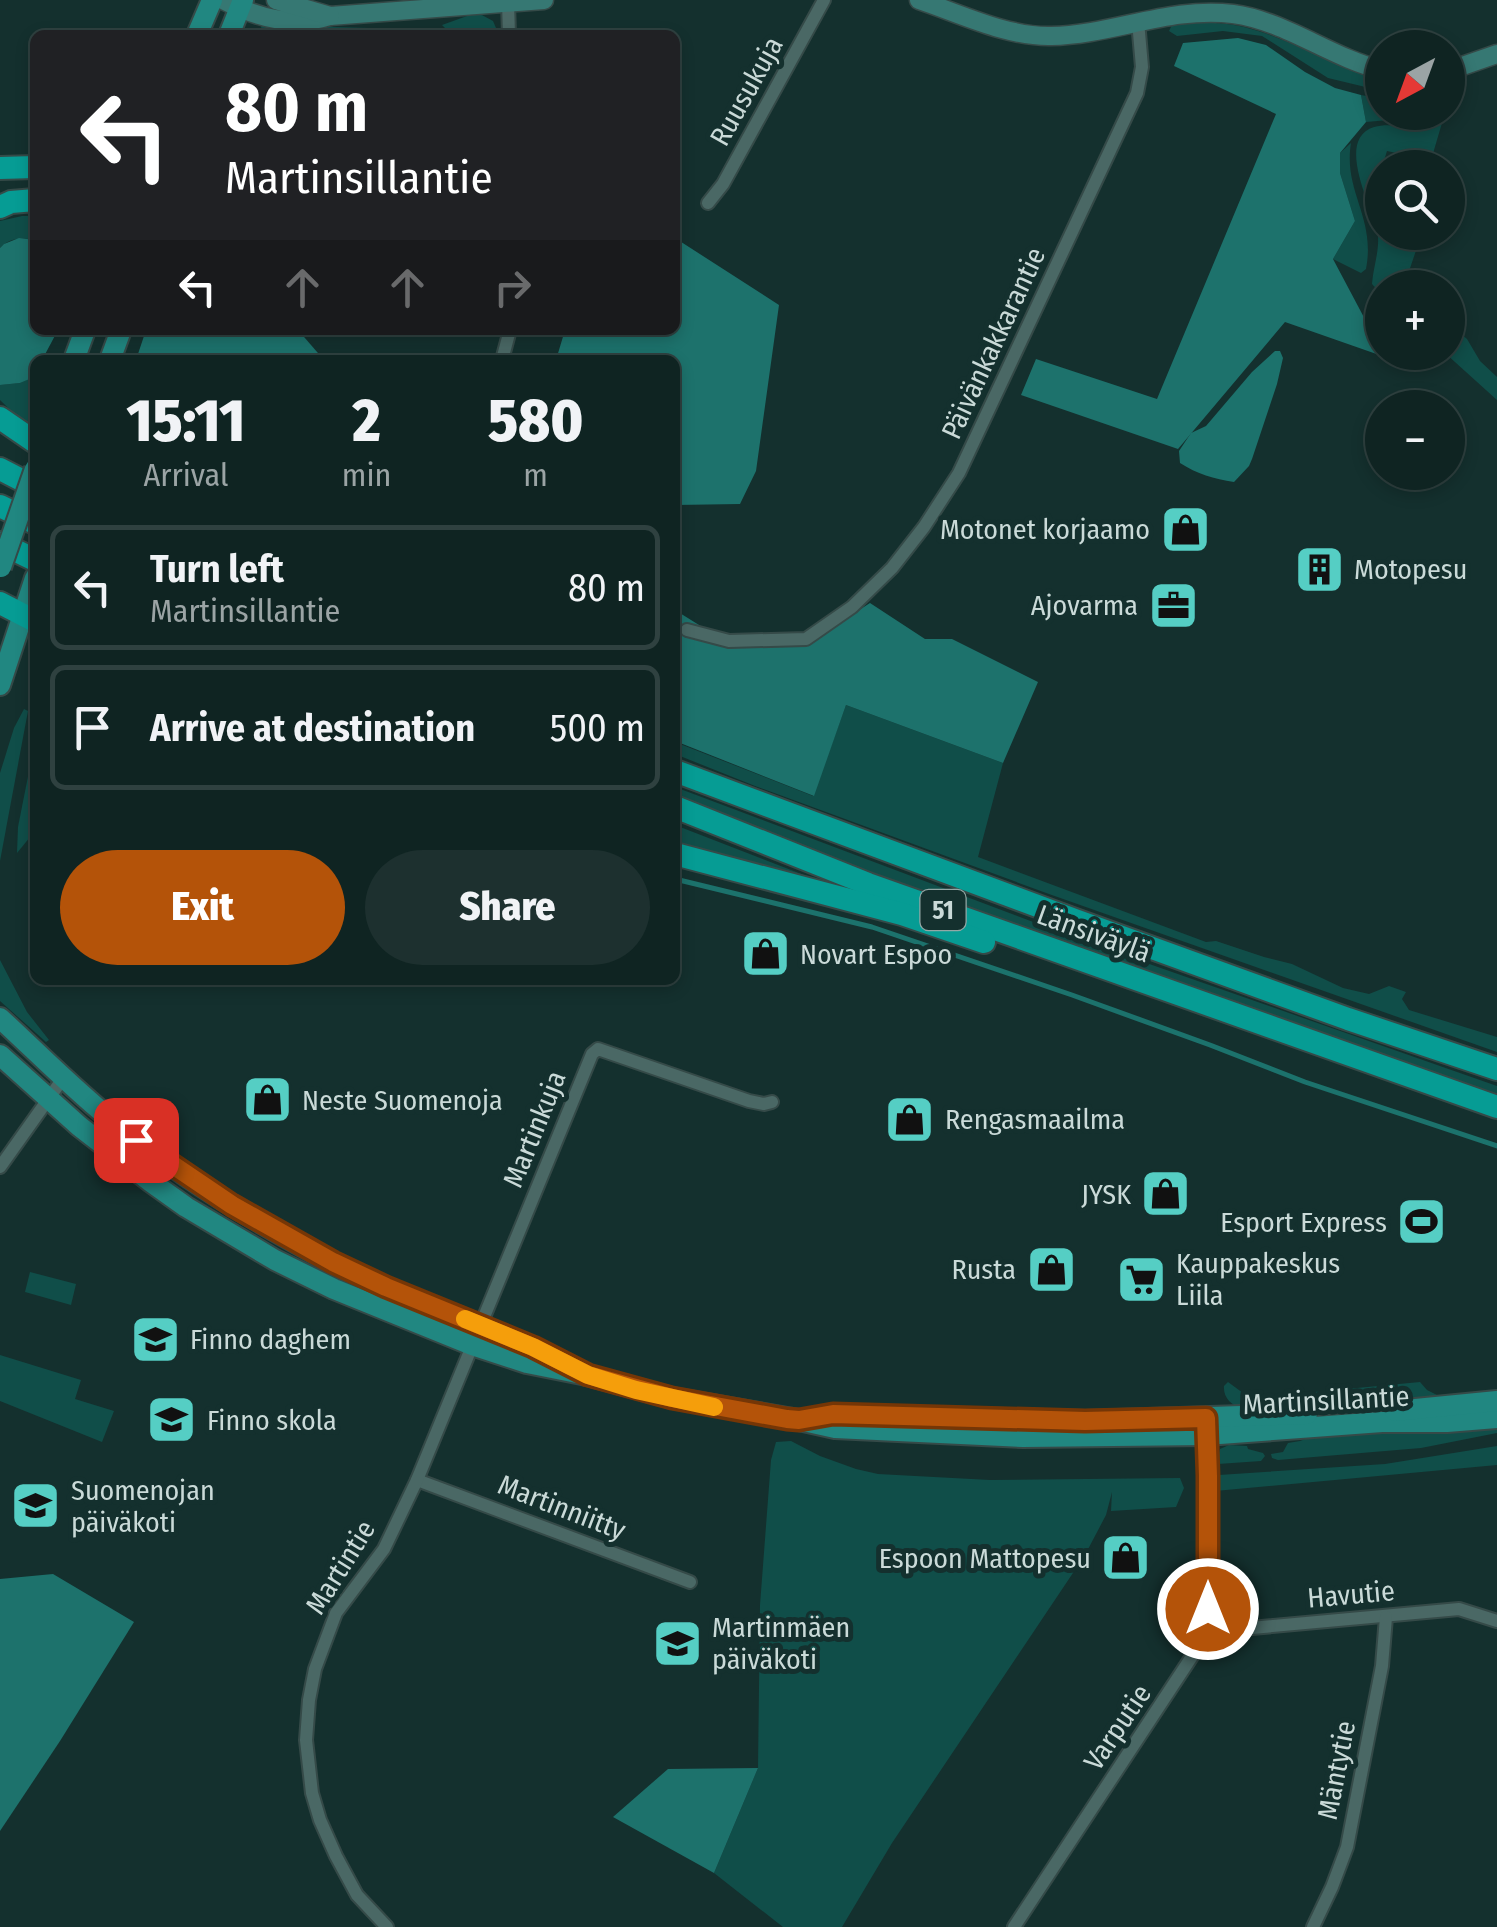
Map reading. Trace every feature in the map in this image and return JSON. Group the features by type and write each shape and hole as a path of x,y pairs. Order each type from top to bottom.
{"highway":[{"path":"0,168 30,168"},
{"path":"0,207 30,200"},
{"path":"5,420 30,438"},
{"path":"0,469 30,484"},
{"path":"0,506 30,521"},
{"path":"0,543 30,570"},
{"path":"0,603 29,618"},
{"name":"Länsiväylä","path":"680,774 1348,1019 1497,1069"},
{"name":"Länsiväylä","path":"680,809 868,884 1497,1106"},
{"path":"680,855 902,914 1149,998 1213,1008"}],"main road":[{"path":"199,30 212,0"},
{"path":"230,30 235,3"},
{"path":"0,568 30,483"},
{"path":"0,684 29,618"},
{"name":"Martinsillantie","path":"0,1018 131,1136 177,1169 342,1267 477,1335"},
{"name":"Martinsillantie","path":"0,1055 151,1182 275,1260 334,1288 477,1335 533,1347 588,1375 691,1402 799,1420 833,1414 1206,1426 1497,1418"},
{"name":"Martinsillantie","path":"1206,1426 1497,1400"}],"street":[{"path":"276,0 330,16"},
{"path":"235,3 280,22 312,22 330,16 544,0"},
{"name":"Ruusukuja","path":"708,203 723,184 824,0"},
{"path":"919,0 1023,34 1051,36 1138,22 1195,6 1280,28 1365,66"},
{"path":"508,2 510,30"},
{"name":"Päivänkakkarantie","path":"688,630 729,640 806,639 852,606 892,568 924,527 959,473 1137,93 1142,67 1138,22"},
{"path":"1465,65 1497,54"},
{"name":"Martinkuja","path":"477,1335 592,1054 598,1049 749,1101 772,1102"},
{"path":"0,1168 64,1078"},
{"name":"Martintie","path":"387,1927 358,1894 320,1820 307,1761 307,1720 315,1669 336,1613 384,1549 477,1335"},
{"path":"1206,1426 1208,1632"},
{"name":"Martinniitty","path":"417,1480 690,1582"},
{"name":"Havutie","path":"1208,1632 1459,1608 1497,1622"},
{"name":"Mäntytie","path":"1313,1927 1347,1847 1382,1666 1386,1617"},
{"name":"Varputie","path":"1014,1927 1208,1632"}],"green space":[{"path":"480,14 493,21 497,30 447,30 442,25"},
{"path":"1173,23 1238,26 1262,32 1365,74 1365,87 1328,78 1262,36 1223,31 1177,36 1169,31"},
{"path":"261,25 369,28 366,30 262,30"},
{"path":"1369,130 1440,130 1434,150 1365,150 1365,193 1356,161 1362,134"},
{"path":"1351,143 1351,176 1368,250 1366,269 1361,273 1333,259 1355,221 1340,173 1340,153"},
{"path":"30,216 30,240 12,240 0,248 0,221"},
{"path":"1378,250 1416,250 1409,270 1374,270"},
{"path":"1465,337 1480,361 1497,377 1497,400 1464,370"},
{"path":"30,378 30,429 0,400 0,385"},
{"path":"846,705 1003,763 978,857 1206,942 1216,941 1292,964 1343,988 1369,994 1389,986 1406,992 1402,999 1409,1010 1497,1037 1497,1052 755,786 680,756 680,744 813,796"},
{"path":"24,709 28,711 0,861 0,773"},
{"path":"30,766 30,837 17,853"},
{"path":"680,789 1078,939 1497,1086 1497,1096 919,891 680,799"},
{"path":"680,827 804,875 809,880 680,848"},
{"path":"0,960 27,1012 49,1040 46,1042 0,1001"},
{"path":"30,1272 76,1284 71,1305 25,1292"},
{"path":"0,1355 81,1380 75,1399 114,1411 102,1442 0,1401"},
{"path":"1228,1382 1243,1393 1262,1392 1263,1397 1420,1382 1437,1395 1406,1404 1242,1408 1226,1397 1224,1386"},
{"path":"1497,1426 1497,1433 1421,1448 1278,1460 1271,1454 1283,1452 1288,1443 1321,1433"},
{"path":"791,1441 820,1456 878,1474 990,1480 1180,1478 1184,1488 1176,1507 1111,1511 1112,1492 1106,1515 1085,1555 892,1843 842,1927 783,1927 714,1873 758,1768 760,1605 771,1460 776,1442"},
{"path":"1247,1446 1265,1456 1261,1461 1218,1464 1220,1449"},
{"path":"1497,1446 1497,1465 1215,1491 1219,1475 1385,1464"}],"shaded area":[{"path":"1238,38 1266,45 1335,88 1361,95 1365,123 1340,153 1340,173 1355,221 1333,259 1365,319 1365,350 1285,322 1178,449 1021,395 1036,359 1157,399 1276,114 1174,66 1183,43"},
{"path":"19,238 30,239 30,335 55,335 45,355 30,355 30,379 0,385 0,248"},
{"path":"680,241 779,305 756,471 740,504 680,505 680,355 558,355 564,335 680,335"},
{"path":"144,335 302,335 320,355 138,355"},
{"path":"1275,351 1280,351 1283,358 1249,466 1234,482 1206,476 1180,463 1179,451 1191,433 1206,426"},
{"path":"870,603 925,639 952,639 1038,682 1003,763 846,705 814,796 680,743 680,613 731,645 803,646"},
{"path":"53,1574 134,1622 0,1831 0,1579"},
{"path":"758,1768 714,1873 613,1817 668,1769"}],"waterway":[{"path":"680,880 872,927 1072,995 1305,1082 1497,1146"}],"slow traffic":[{"path":"465,1319 588,1375 714,1407"}],"place":[{"name":"Motonet korjaamo","path":"1185,529"},
{"name":"Motopesu","path":"1319,569"},
{"name":"Ajovarma","path":"1173,605"},
{"name":"Novart Espoo","path":"765,954"},
{"name":"Neste Suomenoja","path":"267,1100"},
{"name":"Rengasmaailma","path":"910,1119"},
{"name":"JYSK","path":"1166,1194"},
{"name":"Esport Express","path":"1422,1222"},
{"name":"Rusta","path":"1051,1269"},
{"name":"Kauppakeskus Liila","path":"1141,1279"},
{"name":"Finno daghem","path":"155,1339"},
{"name":"Finno skola","path":"172,1420"},
{"name":"Suomenojan päiväkoti","path":"36,1506"},
{"name":"Espoon Mattopesu","path":"1126,1558"},
{"name":"Martinmäen päiväkoti","path":"677,1643"}],"route":[{"path":"136,1140 232,1205 333,1262 533,1347 588,1375 636,1390 799,1420 833,1414 1085,1421 1206,1418 1208,1609"}]}
